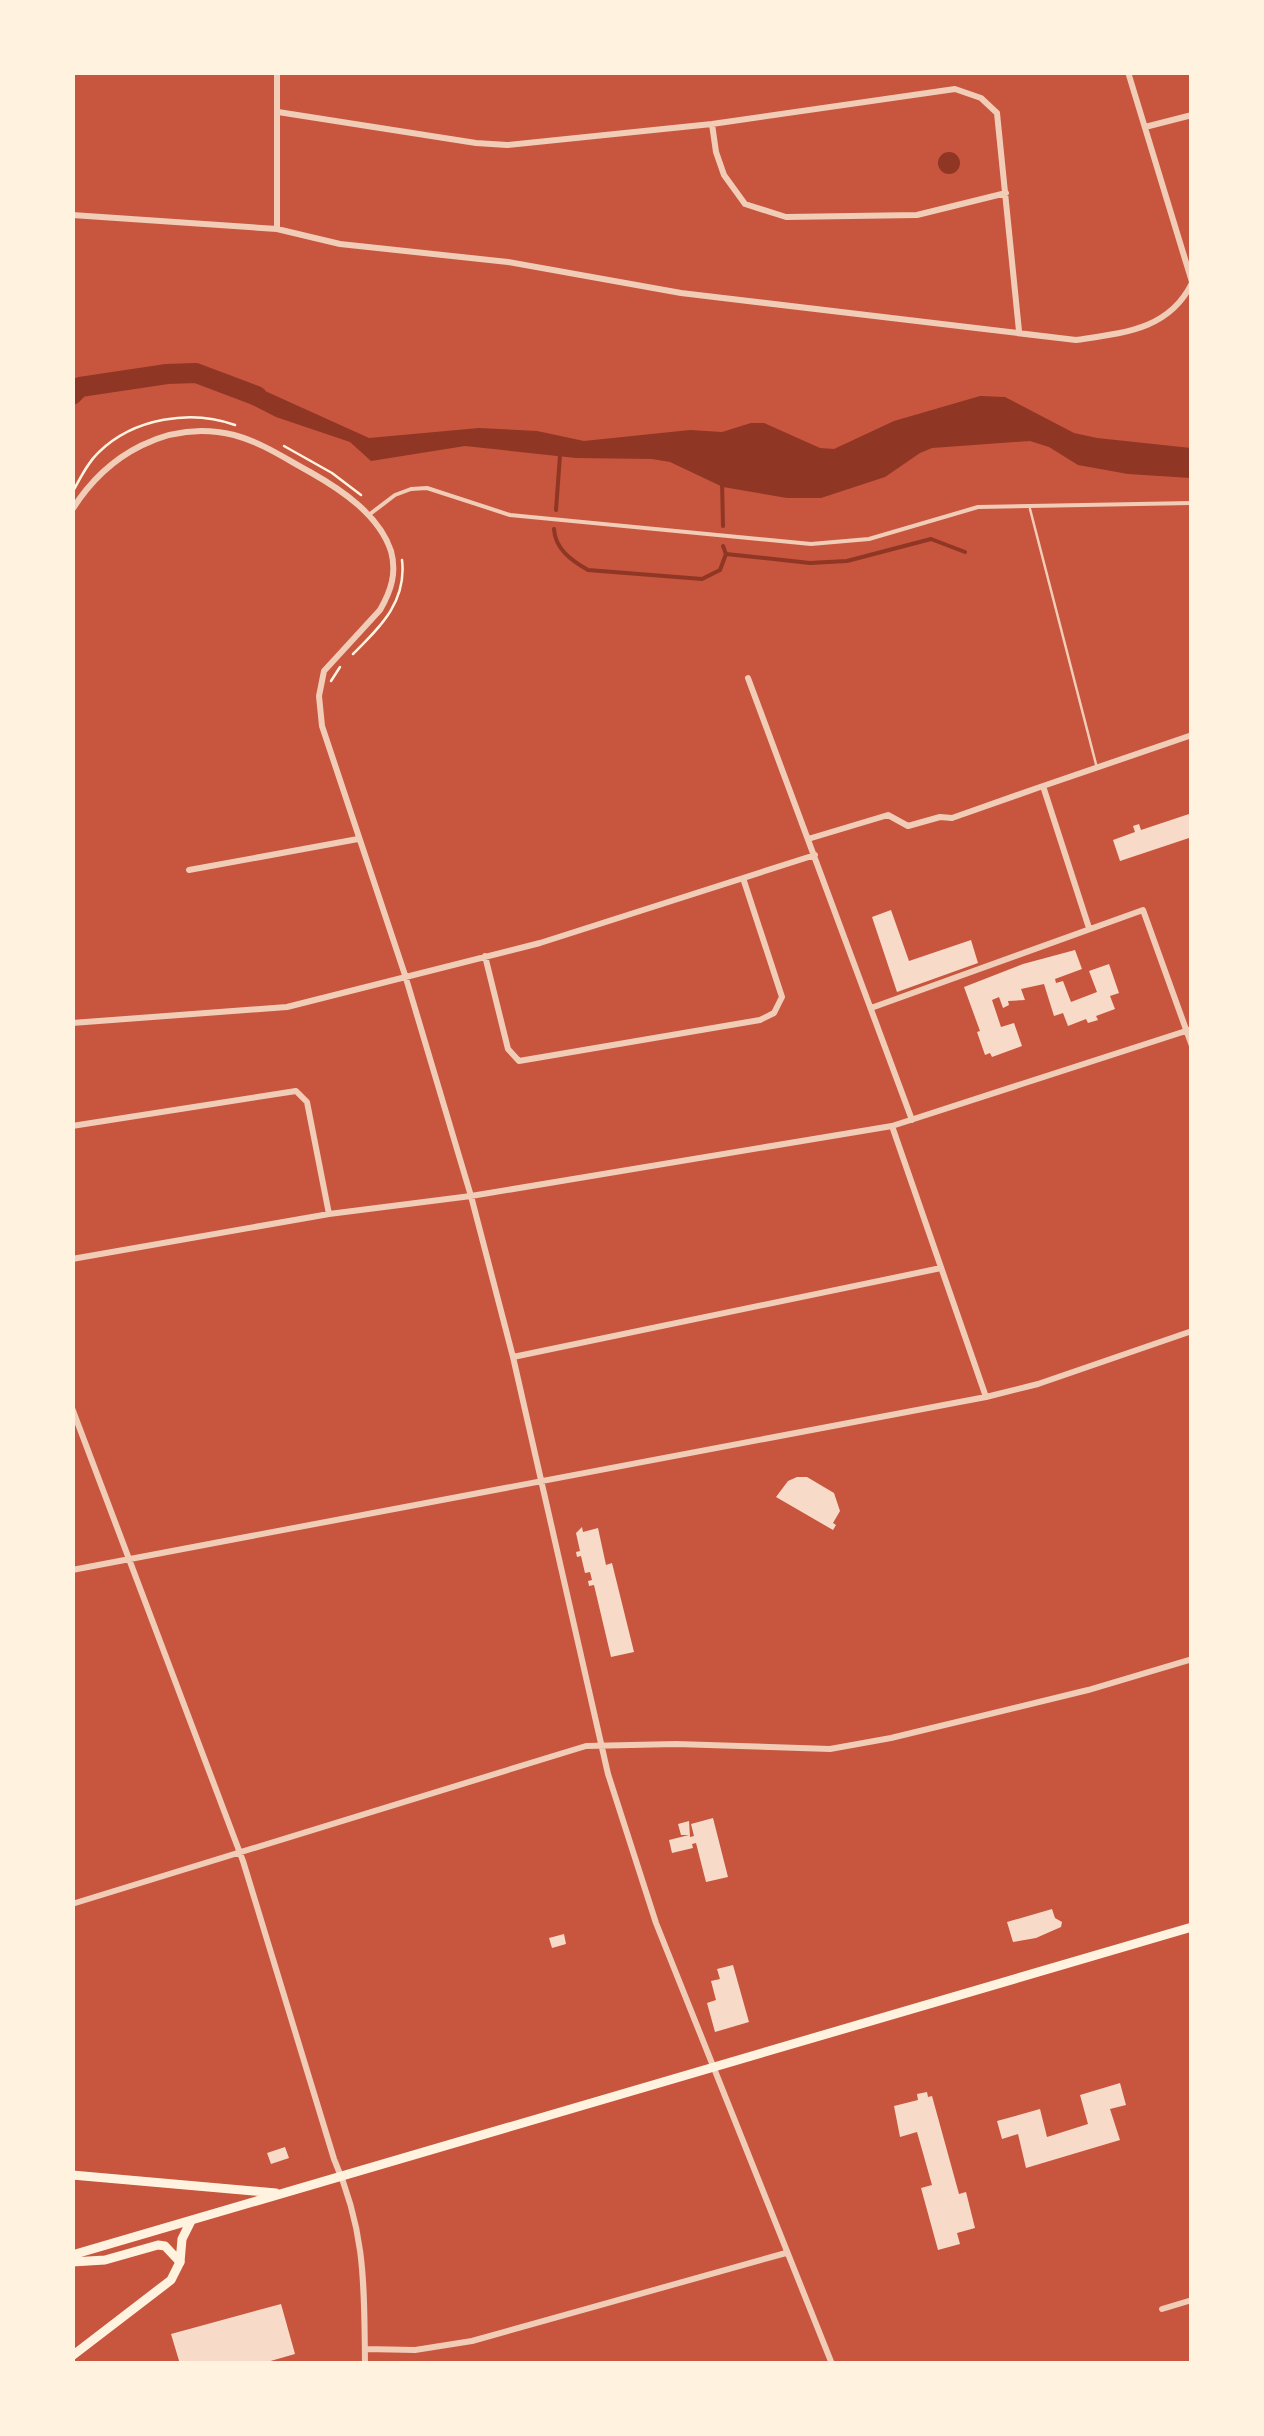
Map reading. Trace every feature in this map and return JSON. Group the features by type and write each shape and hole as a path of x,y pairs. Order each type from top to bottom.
{"main road":[{"path":"72,2258 1192,1927"},
{"path":"72,2175 283,2193"},
{"path":"72,2356 170,2280 180,2262 182,2239 191,2221"},
{"path":"72,2258 104,2260 164,2246 180,2262"}],"street":[{"path":"277,72 278,229"},
{"path":"72,215 278,229 340,244 508,262 681,293 1076,340 1132,332 1151,325 1170,313 1192,282 1128,72"},
{"path":"278,112 507,145 712,124 955,90 981,98 997,113 1019,331"},
{"path":"1144,127 1192,114"},
{"path":"712,124 724,176 745,204 786,218 917,215 1006,193"},
{"path":"72,510 93,480 126,452 168,434 197,431 236,436 330,483 372,512 391,552 391,588 380,610 328,665 320,680 322,726 471,1196 513,1357 602,1745 656,1923 832,2364"},
{"path":"372,512 395,495 427,488 510,515 811,544 869,539 978,507 1192,504"},
{"path":"748,678 912,1120"},
{"path":"808,839 888,815 908,826 940,817 952,818 1192,735"},
{"path":"1044,786 1089,928"},
{"path":"189,870 358,838"},
{"path":"72,1023 288,1006 540,942 814,855"},
{"path":"485,956 508,1049 519,1061 760,1020 774,1013 782,997 743,878"},
{"path":"871,1008 1143,910 1192,1046"},
{"path":"72,1258 892,1126 1189,1030"},
{"path":"72,1126 296,1091 307,1102 329,1214"},
{"path":"892,1126 986,1397"},
{"path":"513,1357 940,1268"},
{"path":"72,1570 986,1397 1038,1384 1192,1331"},
{"path":"72,1408 240,1853 342,2176 360,2237 365,2364"},
{"path":"72,1904 566,1751 602,1745 830,1749 892,1738 1088,1690 1192,1659"},
{"path":"365,2349 415,2350 472,2341 786,2254"},
{"path":"1162,2310 1192,2300"}],"lane":[{"path":"1029,504 1033,532 1097,769"}],"path":[{"path":"72,493 100,451 162,420 195,417 243,428"},
{"path":"272,441 332,473 372,512"}],"shaded area":[{"path":"945,152 953,152 960,163 953,174 945,174 938,167 938,159"},
{"path":"241,380 369,438 479,428 537,431 584,441 690,430 722,432 764,423 820,448 834,449 894,421 980,396 1005,397 1074,433 1191,448 1191,478 1128,474 1078,465 1049,447 1030,441 932,448 885,477 821,498 787,498 723,487 670,462 652,459 576,458 465,446 371,461 350,442 276,417 225,391"}],"building":[{"path":"1192,813 1192,837 1120,861 1113,840 1135,832 1133,826 1139,824 1141,830"},
{"path":"891,910 909,961 971,940 978,963 897,992 872,917"},
{"path":"1075,950 1082,969 1055,979 1056,983 1063,981 1071,1002 1097,992 1089,971 1109,964 1119,993 1110,996 1115,1009 1096,1016 1098,1020 1088,1023 1086,1019 1068,1026 1063,1013 1054,1016 1044,984 1021,989 1025,1000 1008,1001 1009,1005 1003,1008 999,997 992,1000 1001,1027 1014,1023 1022,1046 992,1057 990,1053 985,1055 964,987 1023,964"},
{"path":"807,1477 834,1493 840,1511 833,1530 776,1497 788,1481"},
{"path":"582,1527 583,1532 598,1528 606,1565 612,1563 634,1652 611,1657 594,1585 589,1586 590,1572 585,1573 581,1556 577,1557 576,1552 580,1551 576,1533"},
{"path":"713,1818 728,1877 706,1882 696,1843 693,1848 672,1853 669,1840 689,1835 681,1835 678,1824 689,1821 690,1837 694,1836 691,1824"},
{"path":"1052,1909 1055,1918 1062,1922 1061,1927 1036,1938 1013,1942 1007,1922"},
{"path":"564,1934 566,1944 552,1948 549,1938"},
{"path":"733,1965 749,2022 715,2032 707,2003 716,2000 711,1981 720,1979 717,1969"},
{"path":"1120,2083 1126,2105 1110,2109 1120,2140 1026,2168 1018,2134 1002,2139 997,2121 1040,2109 1047,2137 1088,2124 1080,2095"},
{"path":"927,2092 928,2097 932,2096 959,2194 966,2192 975,2228 957,2233 960,2244 938,2250 921,2188 932,2185 917,2132 900,2137 894,2106 918,2100 917,2094"},
{"path":"285,2147 289,2158 271,2164 267,2153"},
{"path":"281,2304 295,2354 260,2364 180,2364 171,2334"}],"waterway":[{"path":"72,395 80,387 196,373 257,396"},
{"path":"556,510 560,455"},
{"path":"722,481 723,526"},
{"path":"554,529 561,548 588,570 702,579 720,570 726,554 723,546"},
{"path":"726,554 810,563 847,561 931,539 965,552"}]}
